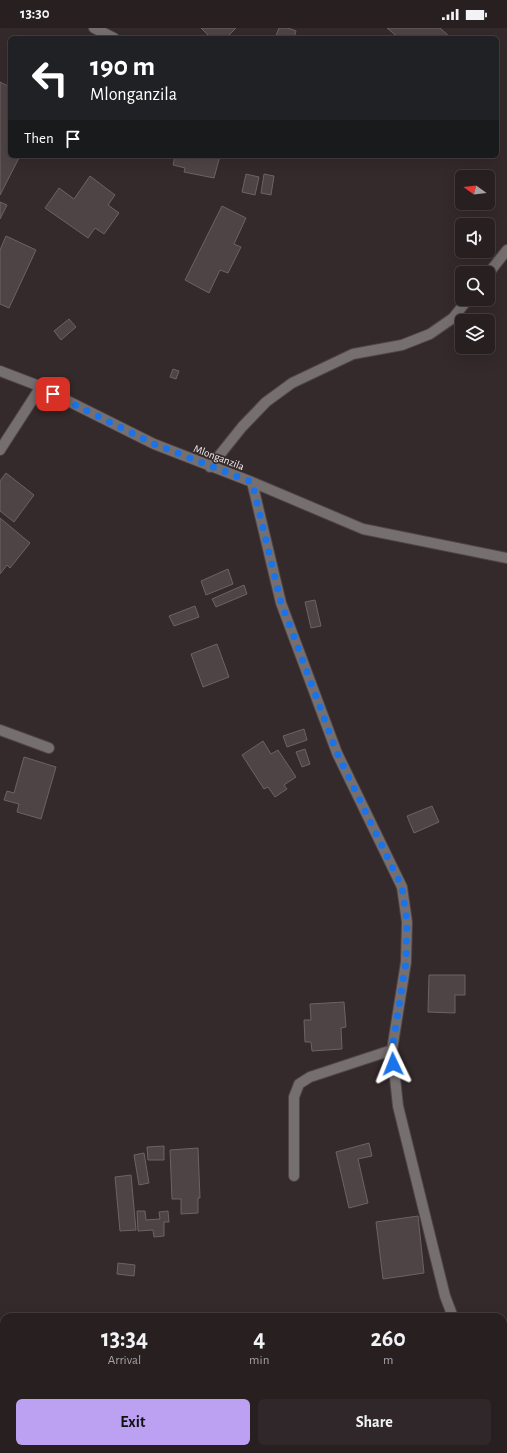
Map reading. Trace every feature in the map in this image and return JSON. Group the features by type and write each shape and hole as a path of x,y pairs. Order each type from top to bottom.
{"street":[{"path":"94,28 110,36"},
{"path":"494,266 507,250"},
{"path":"210,467 242,427 261,407 292,383 353,354 402,345 430,334 453,318 462,306"},
{"name":"Mlonganzila","path":"0,371 40,388 154,444 252,482 363,529 507,558"},
{"path":"0,450 40,388"},
{"path":"252,482 281,603 337,753 402,887 407,922 406,962 392,1050 398,1106 445,1296 447,1313"},
{"path":"0,730 49,748"},
{"path":"294,1176 294,1097 299,1084 310,1077 392,1050"},
{"path":"445,1296 451,1313"}],"building":[{"path":"201,28 236,28 228,36 209,36"},
{"path":"279,28 288,28 296,31 295,36 276,36"},
{"path":"387,28 440,28 449,36 397,36"},
{"path":"0,82 8,86 8,158 19,158 0,195"},
{"path":"175,158 219,158 214,178 184,172 185,168 173,165"},
{"path":"246,174 259,177 255,195 242,192"},
{"path":"264,174 274,176 271,195 261,193"},
{"path":"90,176 115,195 108,205 119,213 104,234 95,228 88,238 45,208 59,188 74,199"},
{"path":"0,202 7,205 0,219"},
{"path":"222,206 246,218 234,244 241,247 228,273 220,270 209,293 185,280"},
{"path":"6,236 36,250 9,308 0,304 0,250"},
{"path":"69,319 76,327 61,340 54,331"},
{"path":"173,369 179,371 176,379 170,377"},
{"path":"6,473 34,495 14,522 0,511 0,481"},
{"path":"0,518 30,543 10,568 7,565 0,574"},
{"path":"228,569 233,584 206,595 201,581"},
{"path":"244,585 247,594 216,607 212,599"},
{"path":"315,600 321,626 311,628 305,602"},
{"path":"195,606 199,617 174,626 169,616"},
{"path":"217,644 229,677 203,687 191,654"},
{"path":"304,729 307,740 287,747 283,736"},
{"path":"263,741 271,754 278,750 296,777 284,785 287,789 275,797 268,787 264,789 242,755"},
{"path":"305,749 310,764 302,767 296,752"},
{"path":"24,757 56,767 41,819 17,812 19,804 4,800 7,791 14,793"},
{"path":"432,806 439,822 414,833 407,816"},
{"path":"429,975 465,975 465,995 455,995 455,1013 428,1012"},
{"path":"344,1002 346,1027 341,1028 342,1049 312,1051 311,1042 305,1042 304,1020 311,1020 310,1004"},
{"path":"369,1143 372,1156 358,1159 368,1203 349,1208 336,1152"},
{"path":"164,1146 164,1160 148,1160 147,1147"},
{"path":"198,1148 200,1198 198,1198 198,1213 181,1214 181,1199 172,1199 170,1150"},
{"path":"144,1153 149,1183 139,1185 134,1155"},
{"path":"131,1175 136,1230 120,1231 115,1177"},
{"path":"137,1211 145,1211 146,1220 160,1219 159,1212 168,1211 169,1222 164,1222 164,1236 154,1237 153,1230 138,1231"},
{"path":"418,1216 424,1273 383,1279 376,1222"},
{"path":"118,1263 135,1265 134,1276 117,1274"}],"route":[{"path":"53,394 154,444 252,482 281,603 337,753 402,887 407,922 406,962 392,1050 393,1064"}]}
